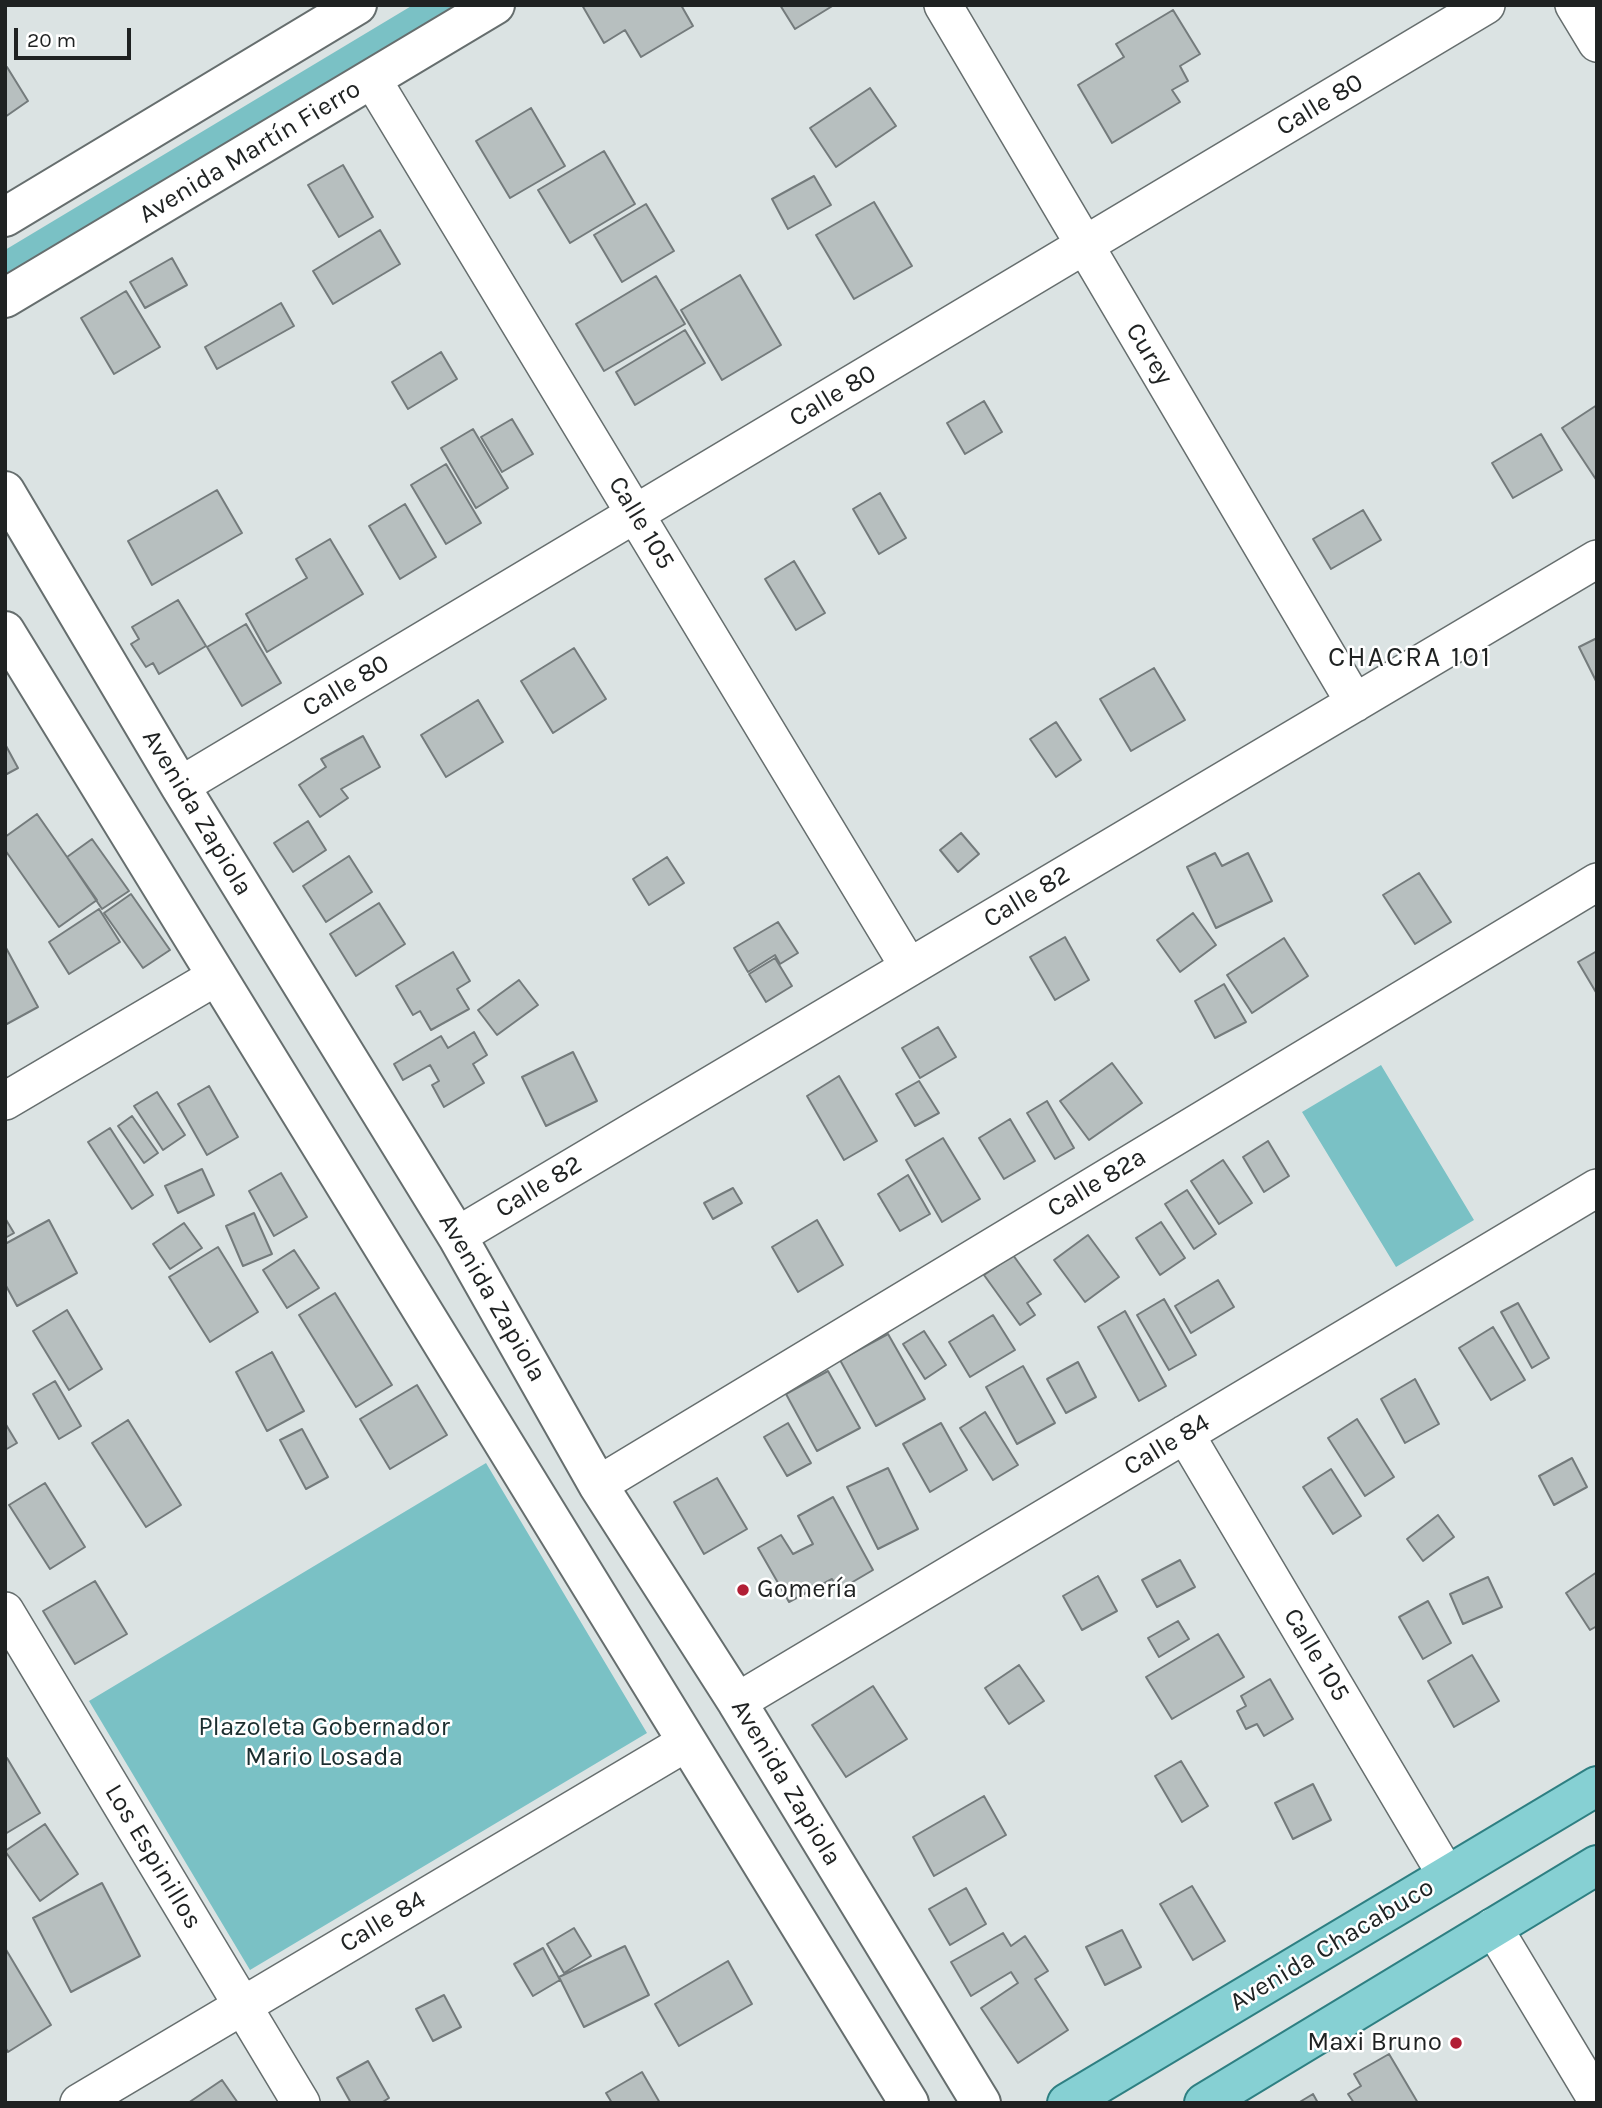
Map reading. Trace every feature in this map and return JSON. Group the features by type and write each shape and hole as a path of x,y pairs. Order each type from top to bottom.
{"main road":[{"path":"5,217 357,5"},
{"name":"Avenida Martín Fierro","path":"5,298 495,5"},
{"name":"Avenida Zapiola","path":"5,491 180,786 457,1236 598,1485 737,1702 981,2103"},
{"path":"5,631 909,2103"},
{"name":"Avenida Chacabuco","path":"1067,2103 1597,1786"},
{"path":"1204,2103 1597,1865"}],"street":[{"name":"Curey","path":"943,5 1354,703"},
{"name":"Calle 80","path":"180,786 1486,5"},
{"path":"1574,5 1597,43"},
{"name":"Calle 105","path":"372,79 909,967"},
{"name":"Calle 82","path":"457,1236 1597,559"},
{"name":"Calle 82a","path":"598,1485 1597,882"},
{"path":"5,1101 217,976"},
{"name":"Calle 84","path":"737,1702 1597,1188"},
{"name":"Calle 105","path":"1185,1434 1447,1876"},
{"name":"Los Espinillos","path":"5,1611 301,2103"},
{"name":"Calle 84","path":"79,2103 687,1742"},
{"path":"1493,1927 1597,2100"}],"green space":[{"path":"413,5 456,5 5,275 5,250"},
{"path":"1381,1065 1474,1220 1396,1267 1302,1112"},
{"name":"Plazoleta Gobernador Mario Losada","path":"486,1463 647,1733 250,1970 89,1701"}],"building":[{"path":"582,5 681,5 693,26 641,57 625,30 604,43"},
{"path":"780,5 834,5 795,29"},
{"path":"1173,10 1200,54 1180,66 1188,81 1172,90 1180,102 1112,143 1078,85 1124,57 1116,44"},
{"path":"7,67 28,101 5,117 5,68"},
{"path":"870,88 896,126 836,167 810,128"},
{"path":"531,108 565,166 510,198 476,141"},
{"path":"604,151 635,204 570,243 538,190"},
{"path":"343,165 373,217 339,237 308,185"},
{"path":"814,176 831,205 788,229 772,199"},
{"path":"874,202 912,266 854,299 816,235"},
{"path":"646,204 674,251 622,282 594,235"},
{"path":"380,230 400,264 333,304 313,271"},
{"path":"172,258 187,285 145,308 130,282"},
{"path":"740,275 781,345 722,380 681,310"},
{"path":"656,276 685,324 604,371 576,324"},
{"path":"126,291 160,347 114,374 81,318"},
{"path":"281,303 294,326 217,369 205,347"},
{"path":"685,330 705,363 635,405 616,372"},
{"path":"441,352 457,379 408,409 392,382"},
{"path":"984,401 1002,432 965,454 947,423"},
{"path":"1597,405 1597,481 1562,428"},
{"path":"512,419 533,454 502,472 481,437"},
{"path":"473,429 508,488 476,508 441,448"},
{"path":"1541,434 1562,470 1513,498 1492,463"},
{"path":"446,464 481,523 446,544 411,485"},
{"path":"217,490 242,533 152,585 128,541"},
{"path":"880,493 906,538 879,554 853,509"},
{"path":"405,504 436,557 400,579 369,526"},
{"path":"1363,510 1381,540 1331,569 1313,539"},
{"path":"330,539 363,594 267,652 246,614 307,578 296,559"},
{"path":"794,561 825,613 796,630 765,579"},
{"path":"178,600 206,646 159,674 153,663 146,667 131,644 139,639 132,627"},
{"path":"246,624 281,683 242,706 207,647"},
{"path":"1597,638 1597,683 1579,647"},
{"path":"574,648 606,699 553,733 521,681"},
{"path":"1154,668 1185,720 1131,751 1100,699"},
{"path":"478,700 503,742 446,777 421,735"},
{"path":"1056,722 1081,760 1056,777 1030,739"},
{"path":"363,736 380,767 341,789 348,798 320,817 299,785 326,767 321,759"},
{"path":"5,744 18,768 5,775"},
{"path":"37,814 97,900 59,927 5,850 5,837"},
{"path":"308,821 326,850 293,872 274,843"},
{"path":"961,833 979,854 958,872 940,850"},
{"path":"92,839 129,891 102,909 67,857"},
{"path":"1215,853 1222,866 1248,853 1272,901 1216,928 1187,867"},
{"path":"349,856 372,892 326,922 303,886"},
{"path":"667,857 684,883 649,905 633,879"},
{"path":"1419,873 1451,922 1415,944 1383,895"},
{"path":"131,894 170,950 143,968 104,913"},
{"path":"379,903 405,944 356,976 330,934"},
{"path":"99,909 120,942 69,974 49,942"},
{"path":"1193,913 1216,945 1180,972 1157,940"},
{"path":"778,922 798,953 780,964 775,955 748,972 734,948"},
{"path":"1065,937 1089,980 1055,1000 1030,957"},
{"path":"1284,938 1308,976 1252,1013 1227,975"},
{"path":"5,946 38,1007 5,1025"},
{"path":"1597,951 1597,994 1578,962"},
{"path":"453,952 470,981 457,989 469,1009 431,1030 420,1011 413,1015 396,986"},
{"path":"775,958 792,986 766,1002 749,974"},
{"path":"519,980 538,1005 497,1035 478,1010"},
{"path":"1224,984 1246,1022 1215,1038 1195,1001"},
{"path":"938,1027 956,1057 920,1078 902,1048"},
{"path":"474,1032 487,1055 473,1064 484,1083 444,1107 432,1085 439,1081 430,1065 403,1080 394,1064 441,1036 448,1048"},
{"path":"573,1052 597,1101 546,1126 522,1077"},
{"path":"1112,1063 1142,1103 1089,1140 1060,1101"},
{"path":"839,1076 877,1141 844,1160 807,1096"},
{"path":"919,1081 939,1113 915,1126 896,1094"},
{"path":"209,1086 238,1137 207,1155 178,1104"},
{"path":"157,1092 185,1135 163,1150 134,1106"},
{"path":"1047,1101 1074,1148 1055,1159 1027,1113"},
{"path":"132,1116 158,1153 144,1163 118,1126"},
{"path":"1010,1119 1035,1161 1004,1179 979,1138"},
{"path":"110,1128 153,1195 132,1209 88,1142"},
{"path":"943,1138 980,1199 942,1222 906,1160"},
{"path":"1268,1141 1289,1176 1264,1192 1243,1157"},
{"path":"1223,1160 1252,1203 1219,1224 1191,1181"},
{"path":"202,1169 214,1195 178,1213 165,1186"},
{"path":"281,1173 307,1217 274,1236 249,1191"},
{"path":"908,1175 930,1214 900,1231 878,1194"},
{"path":"733,1188 742,1203 713,1219 704,1203"},
{"path":"1187,1190 1216,1234 1194,1249 1165,1204"},
{"path":"254,1213 272,1254 243,1266 226,1226"},
{"path":"5,1218 14,1233 5,1238"},
{"path":"49,1220 77,1273 17,1306 5,1284 5,1244"},
{"path":"817,1220 843,1265 798,1292 772,1247"},
{"path":"1161,1222 1185,1258 1160,1275 1136,1238"},
{"path":"184,1223 202,1248 170,1269 153,1244"},
{"path":"1088,1235 1119,1277 1085,1302 1054,1260"},
{"path":"218,1247 258,1312 210,1342 169,1277"},
{"path":"294,1250 319,1288 287,1308 263,1270"},
{"path":"1013,1255 1041,1294 1027,1303 1035,1315 1020,1325 984,1275"},
{"path":"1218,1280 1234,1307 1191,1333 1175,1306"},
{"path":"335,1293 392,1385 356,1407 299,1315"},
{"path":"1164,1299 1196,1355 1169,1370 1137,1315"},
{"path":"1518,1303 1549,1358 1532,1368 1501,1312"},
{"path":"67,1310 102,1369 69,1390 33,1331"},
{"path":"1125,1311 1166,1386 1139,1401 1098,1327"},
{"path":"993,1315 1015,1350 970,1377 949,1342"},
{"path":"1493,1327 1525,1380 1491,1400 1459,1348"},
{"path":"924,1331 946,1365 925,1379 903,1344"},
{"path":"888,1334 925,1399 876,1426 840,1360"},
{"path":"272,1352 304,1411 267,1431 236,1372"},
{"path":"1078,1362 1096,1397 1066,1413 1047,1379"},
{"path":"1023,1366 1055,1423 1017,1444 986,1387"},
{"path":"828,1371 860,1428 817,1451 786,1394"},
{"path":"1415,1379 1439,1424 1405,1443 1381,1399"},
{"path":"55,1381 81,1426 59,1439 33,1394"},
{"path":"417,1385 447,1435 390,1469 360,1419"},
{"path":"985,1412 1018,1465 993,1480 960,1428"},
{"path":"1357,1419 1394,1477 1365,1496 1328,1438"},
{"path":"128,1420 181,1505 146,1527 92,1443"},
{"path":"5,1423 17,1443 5,1450"},
{"path":"788,1423 811,1463 787,1476 764,1437"},
{"path":"941,1423 967,1470 930,1492 903,1444"},
{"path":"302,1429 328,1477 306,1489 280,1440"},
{"path":"1572,1458 1587,1487 1554,1505 1539,1476"},
{"path":"888,1468 918,1529 878,1549 847,1487"},
{"path":"1331,1469 1361,1516 1333,1534 1303,1487"},
{"path":"717,1478 747,1529 704,1554 674,1502"},
{"path":"45,1483 85,1547 50,1569 9,1505"},
{"path":"833,1497 873,1570 839,1590 832,1579 789,1602 758,1548 781,1535 793,1554 813,1544 798,1516"},
{"path":"1438,1515 1454,1537 1423,1561 1407,1539"},
{"path":"1180,1560 1195,1587 1157,1607 1142,1580"},
{"path":"1597,1572 1597,1626 1590,1630 1566,1593"},
{"path":"1098,1576 1117,1611 1082,1630 1063,1596"},
{"path":"1488,1577 1502,1607 1463,1624 1450,1594"},
{"path":"95,1581 127,1634 75,1664 43,1611"},
{"path":"1428,1601 1451,1643 1423,1659 1399,1617"},
{"path":"1178,1621 1189,1639 1159,1657 1148,1638"},
{"path":"1218,1634 1244,1677 1172,1719 1146,1677"},
{"path":"1472,1655 1499,1701 1454,1727 1428,1681"},
{"path":"1019,1665 1044,1701 1009,1724 985,1688"},
{"path":"1270,1679 1293,1719 1264,1736 1257,1724 1246,1729 1237,1711 1246,1706 1241,1696"},
{"path":"873,1686 907,1739 846,1777 812,1725"},
{"path":"7,1758 40,1813 5,1834 5,1759"},
{"path":"1181,1761 1208,1806 1182,1822 1155,1776"},
{"path":"1313,1784 1331,1820 1293,1839 1275,1803"},
{"path":"984,1796 1006,1835 934,1876 913,1837"},
{"path":"45,1824 78,1874 40,1901 5,1851"},
{"path":"102,1883 140,1956 71,1992 33,1918"},
{"path":"1192,1886 1225,1941 1193,1960 1160,1904"},
{"path":"966,1888 986,1924 950,1945 929,1909"},
{"path":"574,1928 591,1956 564,1973 547,1944"},
{"path":"1122,1930 1141,1967 1105,1985 1086,1947"},
{"path":"1003,1933 1011,1946 1025,1936 1048,1971 1035,1979 1068,2030 1018,2063 981,2008 1018,1983 1011,1972 971,1996 951,1962"},
{"path":"625,1946 649,1995 584,2027 559,1977"},
{"path":"5,1948 51,2025 8,2052 5,2047"},
{"path":"543,1948 560,1980 533,1996 514,1964"},
{"path":"728,1961 752,2004 679,2046 655,2004"},
{"path":"444,1995 461,2027 433,2041 416,2009"},
{"path":"1389,2054 1418,2103 1354,2103 1348,2094 1361,2086 1354,2074"},
{"path":"368,2061 389,2098 381,2103 351,2103 337,2078"},
{"path":"642,2072 660,2103 612,2103 606,2093"},
{"path":"222,2080 238,2103 188,2103"},
{"path":"1313,2094 1318,2103 1298,2103"}],"place":[{"name":"Gomería","path":"743,1590"},
{"name":"Maxi Bruno","path":"1456,2043"}],"district":[{"name":"CHACRA 101","path":"1410,658"}]}
